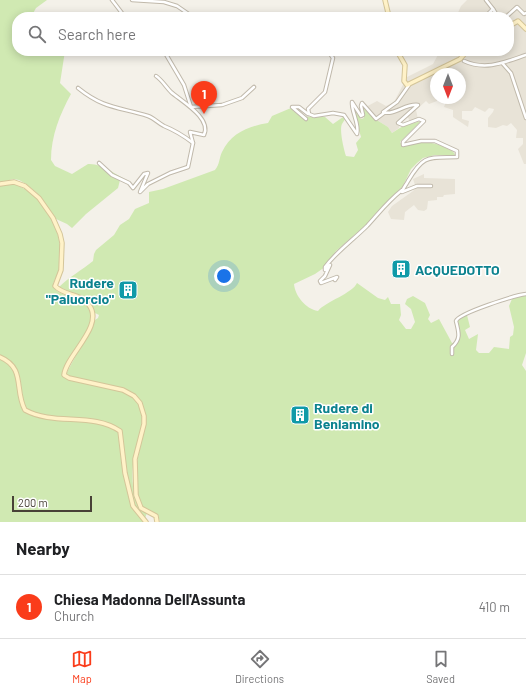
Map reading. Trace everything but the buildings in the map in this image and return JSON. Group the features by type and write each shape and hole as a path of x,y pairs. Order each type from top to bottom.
{"street":[{"path":"112,0 120,12"},
{"path":"132,0 164,2 177,6 186,12"},
{"path":"385,0 388,12"},
{"path":"486,0 495,12"},
{"path":"512,12 517,7 524,14 526,14"},
{"path":"490,12 493,9"},
{"path":"514,23 518,21 526,29"},
{"path":"306,119 292,107 299,107 308,114 314,116 333,113 344,115 357,134 358,130 352,102 361,116 364,115 361,106 362,104 376,119 384,113 387,107 397,102 409,85 447,64 462,60 473,65 494,66 526,55"},
{"path":"167,56 184,85 191,107"},
{"path":"308,114 309,108 325,92 333,58 332,56"},
{"path":"400,56 406,65 404,84 409,85"},
{"path":"462,60 464,56"},
{"path":"502,64 511,73 525,111 526,118"},
{"path":"99,163 112,174 129,183 133,188 144,174 148,173 148,176 139,190 141,192 148,184 170,173 186,169 193,143 190,132 192,131 203,135 205,132 201,118 191,107 177,98 156,76"},
{"path":"78,88 94,100 108,106 119,110 129,110 149,116 193,143"},
{"path":"191,107 222,106 242,98 254,88"},
{"path":"335,280 337,277 321,283 320,281 325,276 330,265 325,270 325,267 336,252 367,226 377,212 402,190 414,169 422,162 439,156 457,157 458,154 457,152 435,141 421,141 403,145 403,142 424,122 419,119 403,125 398,123 416,107 417,104 406,106 393,112 384,113"},
{"path":"0,184 14,182 25,186 40,198 62,238 61,270 55,286 59,290 84,300 93,312 93,321 78,351 66,368 64,374 69,378 123,390 134,396 142,407 144,424 135,459 136,494 141,508 156,516 157,522"},
{"path":"402,190 404,192 417,186 431,186"},
{"path":"452,354 452,347 457,344 459,338 456,321 459,316 472,310 515,296 526,294"},
{"path":"0,357 14,366 17,372 20,397 25,410 32,414 54,419 103,423 120,431 125,473 133,506 146,522"}],"shaded area":[{"path":"467,0 526,0 526,164 524,164 518,149 523,144 523,138 516,138 517,130 511,123 507,126 503,125 496,128 488,127 488,118 494,109 489,108 485,112 475,107 472,111 462,111 462,119 469,121 468,127 453,117 453,110 444,107 445,104 466,104 466,68 430,68 430,104 426,101 416,110 418,119 410,121 407,116 400,124 399,128 392,133 388,127 375,119 364,108 377,101 386,106 394,102 407,77 433,64 437,56 514,56 514,12 458,12 461,6"},
{"path":"424,174 424,178 455,179 455,194 444,195 443,197 437,197 437,200 428,201 427,209 424,211 418,210 414,205 405,212 404,220 391,219 388,212 392,206 416,188 413,179"}],"green space":[{"path":"0,0 47,0 36,8 34,12 12,12 12,56 64,56 60,83 71,94 63,109 54,134 51,160 55,166 72,174 88,164 93,164 104,167 129,181 128,183 120,180 118,188 86,214 72,228 56,219 37,193 26,184 19,180 13,179 0,183"},
{"path":"362,106 375,119 388,127 392,133 403,126 421,121 400,142 403,146 430,143 441,145 454,152 455,155 435,155 423,158 417,163 411,169 403,186 368,223 336,251 325,267 315,274 294,284 296,293 305,305 318,311 326,304 345,294 357,283 378,298 385,300 388,297 391,304 400,304 401,315 399,320 406,329 411,329 415,322 411,309 405,304 407,299 413,296 425,303 430,315 428,319 431,323 439,319 452,343 458,342 456,329 457,323 467,315 470,327 465,330 469,339 478,334 476,350 479,353 489,353 494,347 509,349 510,337 513,335 514,327 509,306 512,299 526,295 526,353 522,365 526,371 526,522 160,522 158,515 142,507 137,497 137,462 145,424 145,413 141,402 133,394 70,377 66,374 99,315 95,313 87,299 59,287 93,261 96,250 114,235 120,225 129,219 135,209 149,203 149,192 163,189 215,170 226,145 236,135 247,128 268,123 272,116 291,108 294,112 302,116 325,117 333,124 343,117 345,119 341,127 341,131 345,153 346,156 354,157 358,150 356,143 361,137 354,113 355,111 361,119 364,118"},
{"path":"14,184 25,189 36,197 52,219 57,231 61,257 53,287 56,291 84,302 88,306 91,314 87,332 69,359 63,375 69,380 111,388 127,394 138,404 141,411 141,427 134,458 133,489 138,504 142,510 147,513 145,518 134,506 126,473 121,430 110,424 99,421 49,416 37,414 26,409 18,371 14,365 0,355 0,186"},
{"path":"0,359 12,368 24,411 35,416 47,418 97,423 119,432 123,474 132,506 144,522 0,522"}],"place":[{"name":"Chiesa Madonna Dell'Assunta","path":"204,114"},
{"name":"ACQUEDOTTO","path":"401,269"},
{"name":"Rudere \"Paluorcio\"","path":"128,290"},
{"name":"Rudere di Beniamino","path":"300,415"}]}
